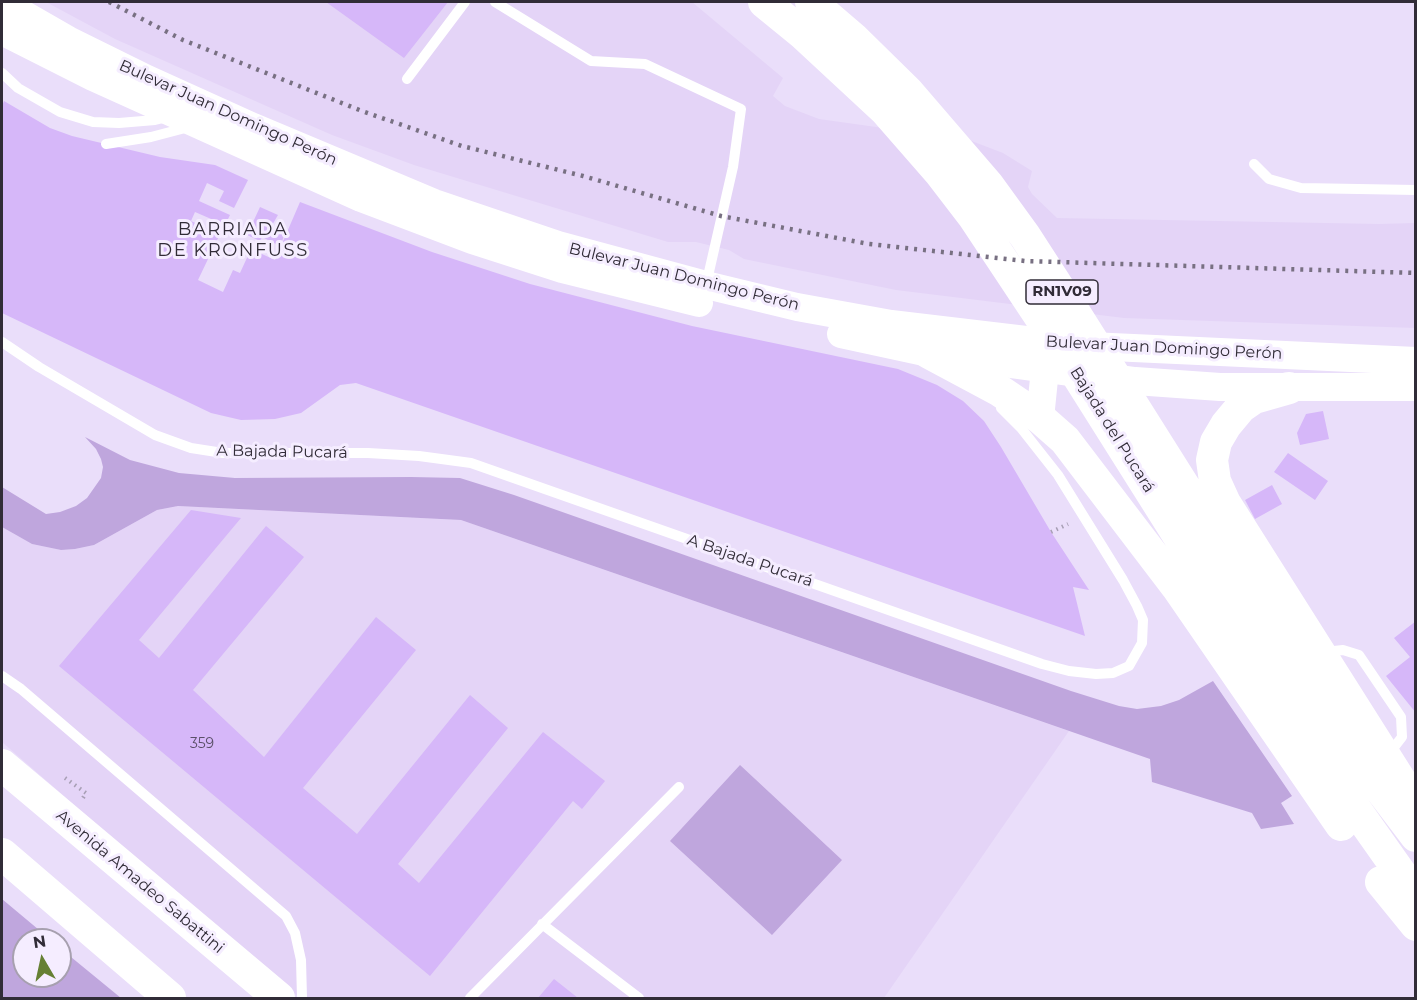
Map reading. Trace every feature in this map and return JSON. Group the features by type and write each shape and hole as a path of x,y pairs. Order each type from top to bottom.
{"main road":[{"name":"Bulevar Juan Domingo Perón","path":"2,2 68,40 147,79 253,127 434,203 558,245 706,285 797,307 891,324 1068,345 1416,361"},
{"name":"Bajada del Pucará","path":"764,2 802,33 896,101 988,185 1025,236 1196,507 1375,782 1416,836"},
{"name":"Bajada del Pucará","path":"811,2 854,39 896,101 940,173 996,248 1351,803 1416,895"},
{"name":"Bulevar Juan Domingo Perón","path":"2,31 93,77 361,198 472,240 562,269 703,304 929,353 994,363 1136,381 1220,387 1289,388 1371,385 1416,387"},
{"path":"1040,418 1042,389 1048,369 1068,345"},
{"path":"929,353 1000,391 1040,418 1065,440 1177,587 1387,890 1416,925"},
{"path":"1289,388 1254,398 1241,407 1226,425 1216,442 1212,460 1215,481 1225,503 1318,653 1416,805"},
{"name":"Avenida Amadeo Sabattini","path":"2,765 279,999"},
{"path":"2,854 170,999"}],"lane":[{"path":"407,79 465,2"},
{"path":"495,2 591,61 645,64 741,109 733,167 706,285"},
{"path":"2,73 18,88 60,112 93,122 187,120"},
{"path":"106,144 151,137 187,120"},
{"path":"1254,164 1269,179 1301,188 1416,190"},
{"name":"A Bajada Pucará","path":"2,342 39,367 155,435 191,448 223,453 368,453 418,456 471,464 1042,664 1069,671 1096,674 1113,673 1129,666 1142,643 1143,620 1123,580 1058,475 1021,428 1001,408 929,353"},
{"path":"2,676 21,689 286,916 295,933 301,960 302,999"},
{"path":"470,999 678,787"},
{"path":"542,924 639,999"}],"path":[{"path":"1051,532 1068,524"}],"shaded area":[{"path":"46,2 692,2 783,78 773,96 785,106 819,119 969,140 1003,153 1032,171 1028,187 1032,194 1057,218 1415,223 1415,328 1124,318 896,290 744,259 729,250 696,242 668,242 414,165 332,135 115,39"},
{"path":"85,437 130,460 179,473 235,478 460,478 1119,706 1137,709 1161,706 1179,700 1213,681 1292,796 1281,803 1294,824 1261,829 1252,813 1152,782 1150,759 461,520 178,506 157,510 94,545 61,550 32,544 2,527 2,487 46,514 76,506 87,498 101,478 103,467 96,449"},
{"path":"178,506 461,520 1069,731 884,998 300,998 221,933 2,742 2,527 32,544 61,550 75,549 94,545 157,510"},
{"path":"740,765 842,860 772,935 670,841"},
{"path":"2,899 37,928 12,928 12,988 72,988 72,958 121,998 2,998"}],"building":[{"path":"326,2 448,2 404,58"},
{"path":"4,101 50,128 72,136 160,157 215,165 248,180 234,208 219,201 224,191 207,183 199,201 230,215 225,225 195,212 191,221 220,234 198,280 223,292 233,270 240,273 251,249 275,260 300,202 432,252 530,284 692,326 898,369 937,385 963,401 984,421 1089,590 1073,587 1085,636 356,383 340,385 301,413 275,419 241,420 211,413 2,313 2,106"},
{"path":"260,207 278,215 271,227 285,234 280,246 262,237 260,241 247,235"},
{"path":"1323,411 1329,439 1300,445 1297,433 1306,414"},
{"path":"1288,453 1328,481 1315,500 1274,472"},
{"path":"1272,485 1282,504 1255,519 1245,500"},
{"path":"191,510 241,518 139,640 159,658 266,526 304,557 193,690 264,757 376,617 416,650 303,788 357,834 470,695 508,728 398,864 419,883 543,732 605,781 582,809 573,801 430,976 59,666"},
{"path":"1416,621 1416,713 1386,676 1410,657 1394,638"},
{"path":"554,979 578,998 538,998"}],"railway":[{"path":"109,2 183,40 362,111 462,146 583,176 721,216 869,244 1025,261 1416,273"}],"district":[{"name":"BARRIADA DE KRONFUSS","path":"233,240"}]}
